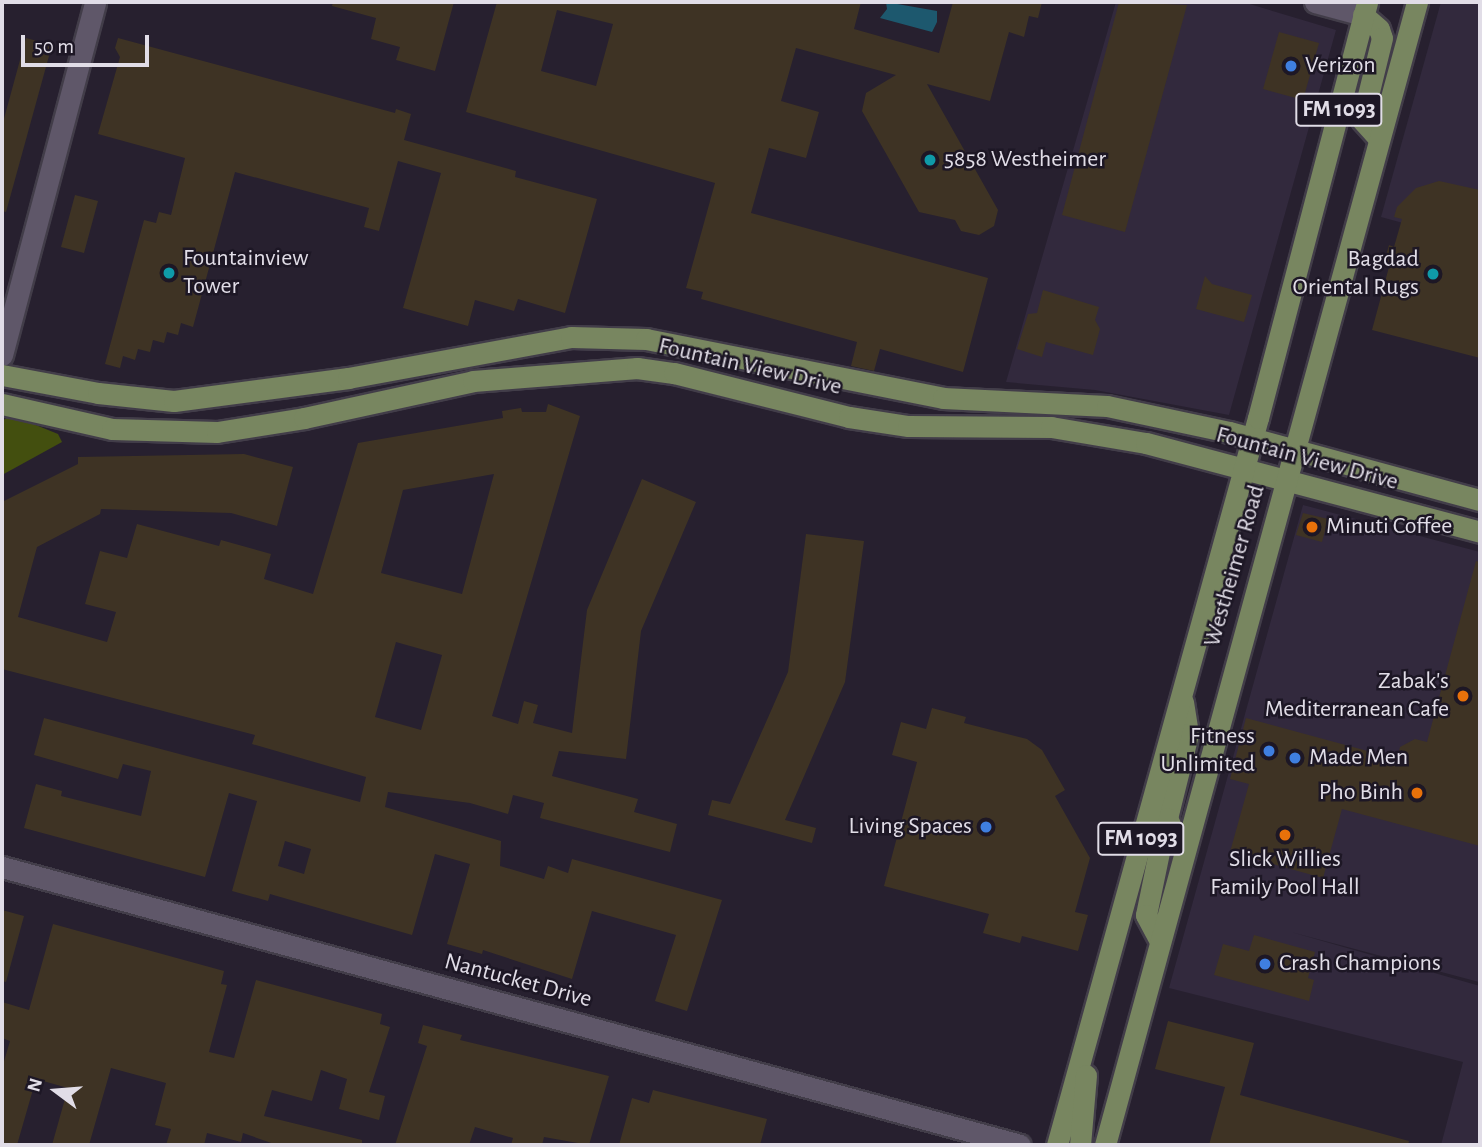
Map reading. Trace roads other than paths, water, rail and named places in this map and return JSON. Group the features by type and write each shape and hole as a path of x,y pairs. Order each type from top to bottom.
{"main road":[{"name":"Westheimer Road","path":"1105,1145 1158,939 1416,2"},
{"path":"1365,9 1382,38 1362,120 1378,138"},
{"name":"Westheimer Road","path":"1057,1145 1253,438 1365,9"},
{"name":"Fountain View Drive","path":"2,375 98,394 174,401 299,384 571,337 646,339 943,398 1107,405 1253,438 1480,500"},
{"path":"674,373 680,346"},
{"name":"Fountain View Drive","path":"2,404 111,429 217,432 304,418 473,380 637,368 674,373 849,417 940,428 1051,427 1146,443 1480,532"},
{"path":"299,384 304,418"},
{"path":"940,428 943,398"},
{"path":"974,428 976,399"},
{"path":"1181,693 1188,734 1167,818 1173,831 1188,836"},
{"path":"1144,828 1159,852 1146,915 1158,939"},
{"path":"1080,1145 1090,1028"}],"street":[{"path":"2,355 94,2"},
{"path":"1315,2 1365,9"},
{"name":"Nantucket Drive","path":"2,867 1020,1145"}],"water":[{"path":"886,2 937,11 937,22 932,32 880,18 887,9"}],"place":[{"name":"Verizon","path":"1291,66"},
{"name":"5858 Westheimer","path":"930,160"},
{"name":"Fountainview Tower","path":"169,273"},
{"name":"Bagdad Oriental Rugs","path":"1433,274"},
{"name":"Minuti Coffee","path":"1312,527"},
{"name":"Zabak's Mediterranean Cafe","path":"1463,696"},
{"name":"Fitness Unlimited","path":"1269,751"},
{"name":"Made Men","path":"1295,758"},
{"name":"Pho Binh","path":"1417,793"},
{"name":"Living Spaces","path":"986,827"},
{"name":"Slick Willies Family Pool Hall","path":"1285,835"},
{"name":"Crash Champions","path":"1265,964"}]}
